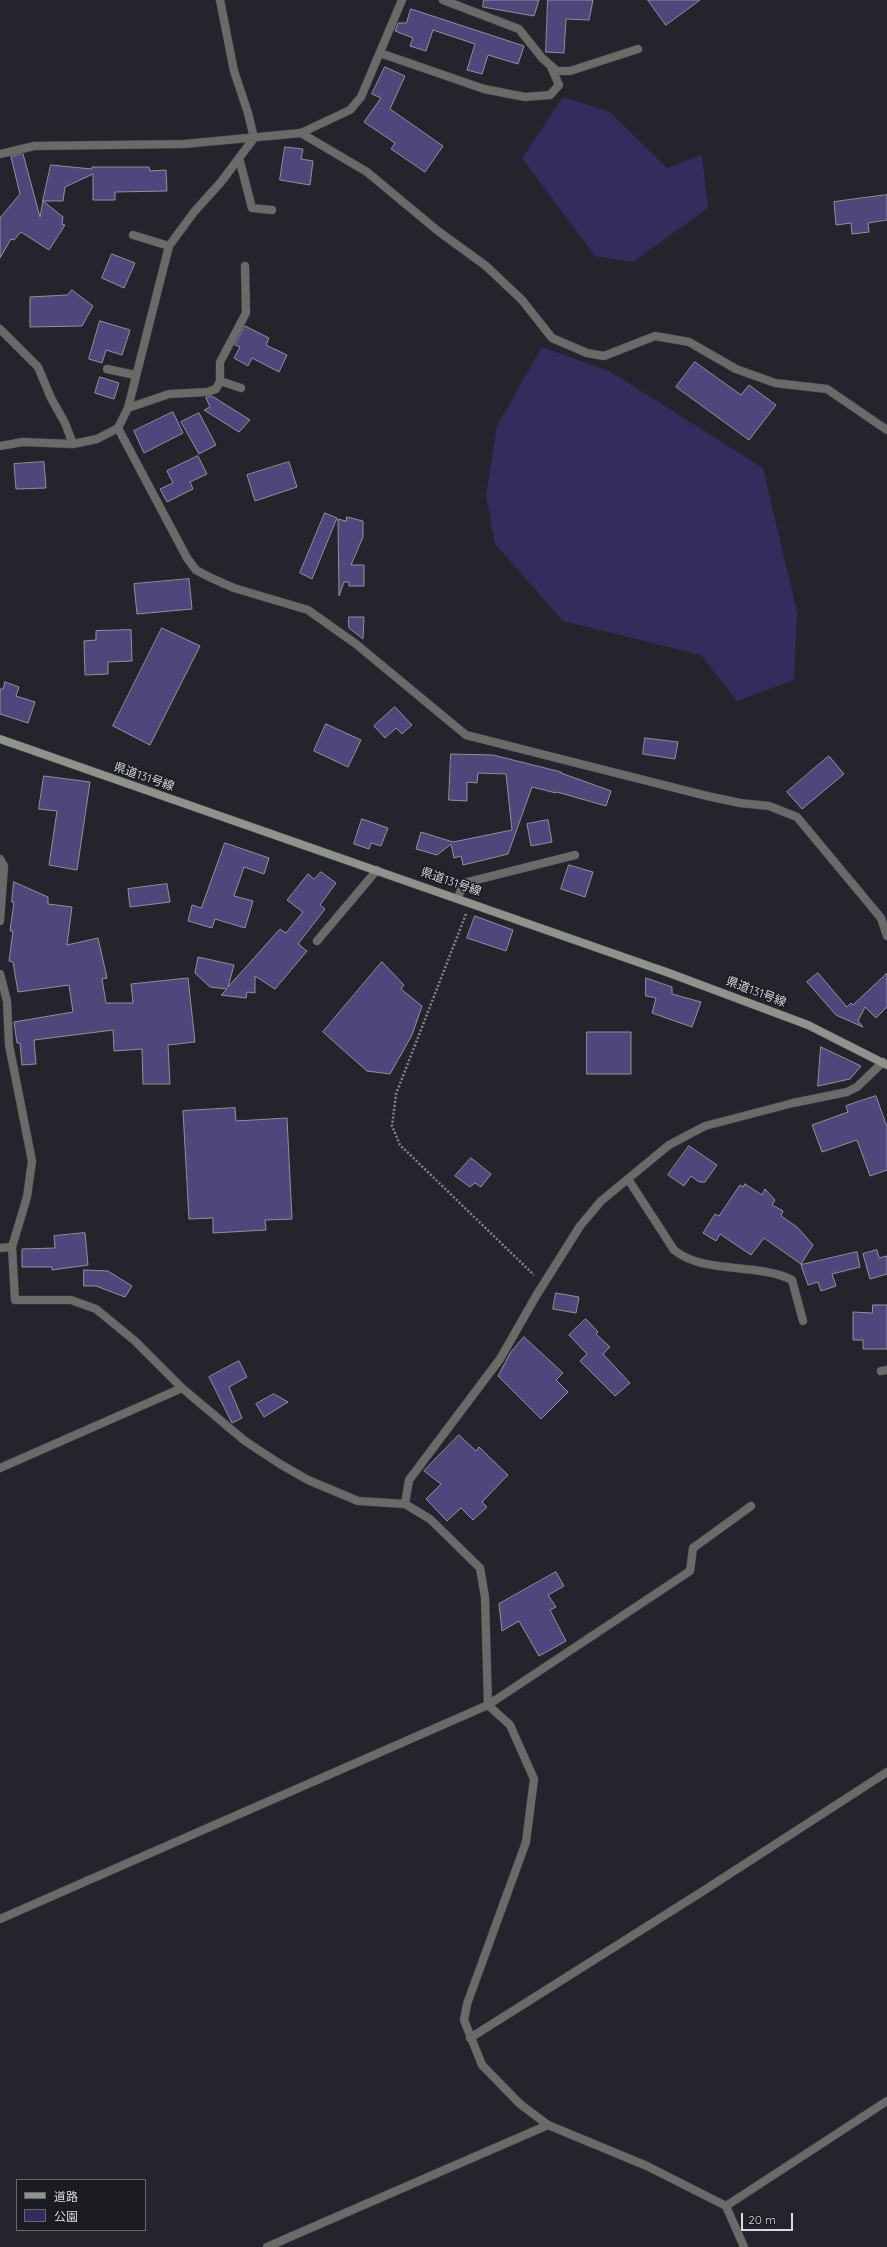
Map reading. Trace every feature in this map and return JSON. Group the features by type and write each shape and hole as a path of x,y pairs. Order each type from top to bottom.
{"main road":[{"name":"県道131号線","path":"0,739 306,847 458,897 808,1025 885,1063"}],"street":[{"path":"220,0 234,71 248,113 254,138"},
{"path":"0,154 34,146 184,144 301,133 350,110 361,97 402,0"},
{"path":"443,0 519,29 557,71 570,71 638,49"},
{"path":"380,53 484,89 525,97 550,95 559,85 550,65"},
{"path":"301,133 367,172 438,230 486,266 522,300 552,338 587,353 604,356 655,336 689,342 736,369 775,383 827,389 887,430"},
{"path":"0,446 22,442 73,444 97,439 118,428 128,408 135,375 169,246 194,212 254,138"},
{"path":"239,158 252,208 272,210"},
{"path":"133,235 169,246"},
{"path":"128,408 169,394 207,392 216,389 220,381 220,362 246,313 245,266"},
{"path":"0,329 38,367 51,398 65,423 73,444"},
{"path":"107,369 135,375"},
{"path":"220,381 241,388"},
{"path":"118,428 187,558 196,570 234,588 308,610 356,644 466,735 707,796 740,803 768,806 797,816 881,918 887,936"},
{"path":"458,897 464,883 575,855"},
{"path":"0,859 4,866 0,920"},
{"path":"318,941 377,870"},
{"path":"0,974 7,1001 9,1045 32,1161 27,1197 12,1246 15,1300 71,1300 96,1309 135,1341 182,1388 245,1441 308,1480 358,1501 404,1504 430,1519 480,1568 485,1597 488,1705 510,1725 534,1779 526,1842 467,2004 464,2020 470,2038 482,2065 520,2104 548,2125 647,2166 726,2206 744,2247"},
{"path":"404,1504 409,1480 500,1359 580,1226 600,1201 669,1146 705,1126 793,1103 848,1092 857,1087 885,1063"},
{"path":"628,1179 674,1250 683,1258 698,1262 779,1273 792,1280 802,1321"},
{"path":"0,1248 12,1246"},
{"path":"0,1468 182,1388"},
{"path":"0,1919 488,1705 690,1571 693,1548 751,1506"},
{"path":"470,2038 700,1893 887,1772"},
{"path":"726,2206 887,2100"},
{"path":"267,2247 548,2125"}],"path":[{"path":"471,902 396,1094 392,1126 400,1145 544,1284"}],"green space":[{"path":"563,97 610,112 667,168 702,155 708,208 633,262 595,256 522,158"},
{"path":"542,347 611,372 763,468 797,612 794,680 737,701 701,655 563,621 495,544 486,495 497,426"}],"building":[{"path":"484,0 539,0 534,16 483,7"},
{"path":"548,0 593,0 589,20 566,19 564,53 546,52"},
{"path":"648,0 700,0 666,25"},
{"path":"411,9 524,46 518,64 488,55 482,74 467,70 475,44 433,30 426,51 410,46 413,38 395,31 398,23 406,23"},
{"path":"385,67 405,76 390,109 443,146 425,172 391,149 395,143 364,122 381,98 372,94"},
{"path":"285,147 303,149 301,159 313,161 310,185 280,180"},
{"path":"23,154 40,217 43,201 63,217 62,224 65,225 49,250 21,232 14,240 11,239 0,258 0,218 20,194 11,157"},
{"path":"51,165 92,169 92,167 149,167 150,171 166,170 167,191 115,192 115,200 93,200 93,174 65,187 63,201 43,201"},
{"path":"887,195 887,220 868,223 869,232 852,234 851,223 836,225 834,202"},
{"path":"112,254 135,263 124,288 102,278"},
{"path":"72,290 93,306 82,326 30,327 30,297 67,295"},
{"path":"100,321 130,330 122,355 106,350 102,363 89,359"},
{"path":"245,326 269,338 266,345 287,355 279,372 252,358 248,366 234,358 240,347 235,345"},
{"path":"695,362 741,395 749,385 776,405 749,440 676,387"},
{"path":"100,377 119,383 114,399 95,393"},
{"path":"212,396 250,420 239,432 204,410 210,407 206,398"},
{"path":"173,412 183,433 144,453 134,431"},
{"path":"199,413 216,445 199,454 181,422"},
{"path":"198,456 207,474 190,482 193,489 167,502 160,489 173,483 167,471"},
{"path":"44,462 46,488 16,489 14,464"},
{"path":"289,462 297,487 255,501 247,475"},
{"path":"325,513 337,518 312,579 300,573"},
{"path":"347,517 363,521 363,537 351,565 364,565 364,586 349,586 349,582 344,582 339,596 338,519 346,521"},
{"path":"189,579 192,609 137,614 134,584"},
{"path":"349,617 364,617 363,639 349,628"},
{"path":"162,628 200,646 150,745 113,726"},
{"path":"131,630 132,661 108,662 108,674 85,675 84,641 96,640 96,631"},
{"path":"5,682 19,687 16,696 35,702 28,723 0,714 0,689 3,689"},
{"path":"395,707 412,725 402,734 396,728 385,738 374,726"},
{"path":"326,724 361,740 348,767 314,751"},
{"path":"645,738 678,742 675,759 643,754"},
{"path":"451,754 493,755 561,772 611,791 606,806 557,792 532,787 508,854 463,865 461,856 454,858 451,844 437,855 416,849 421,832 453,842 512,830 506,774 478,773 477,783 467,782 467,801 449,800"},
{"path":"829,756 844,774 802,809 787,792"},
{"path":"44,776 90,782 77,870 49,865 57,811 39,809"},
{"path":"362,819 388,828 381,846 371,843 369,849 354,844"},
{"path":"548,820 552,842 531,846 527,824"},
{"path":"225,843 269,858 264,874 244,867 234,896 253,901 245,928 215,919 212,928 188,921 192,905 201,908"},
{"path":"569,865 593,872 585,897 561,889"},
{"path":"321,872 336,883 320,905 325,909 298,944 307,951 275,989 255,976 255,993 247,992 246,998 221,995 227,989 210,987 195,973 198,957 234,965 228,987 280,929 286,933 303,912 287,900 308,874 314,879"},
{"path":"14,882 48,897 48,904 72,907 67,945 98,938 107,978 102,979 106,1003 133,1003 131,984 188,978 195,1042 168,1045 170,1084 143,1084 142,1049 114,1051 113,1030 34,1040 36,1064 22,1065 20,1043 17,1043 14,1022 73,1012 69,985 18,992 13,962 9,961 13,931 10,931 14,902 12,902"},
{"path":"167,884 170,902 130,907 128,889"},
{"path":"475,916 513,930 506,951 467,938"},
{"path":"382,962 404,985 401,989 422,1006 412,1035 390,1074 367,1071 323,1032"},
{"path":"818,973 847,1007 851,1003 853,1005 887,973 887,1007 876,1018 865,1007 858,1021 863,1027 836,1015 807,982"},
{"path":"646,978 672,987 672,994 701,1002 692,1027 652,1013 656,998 646,996"},
{"path":"587,1032 631,1032 631,1074 587,1074"},
{"path":"821,1047 861,1066 850,1079 818,1086"},
{"path":"876,1096 887,1127 887,1170 870,1176 857,1140 822,1152 812,1125 848,1112 846,1106"},
{"path":"235,1108 236,1121 287,1118 292,1219 265,1220 266,1230 213,1233 213,1218 189,1219 183,1111"},
{"path":"689,1146 717,1165 705,1182 699,1182 691,1176 684,1186 668,1175"},
{"path":"471,1158 491,1174 481,1187 475,1183 470,1187 455,1176"},
{"path":"745,1184 762,1195 765,1189 775,1200 772,1205 783,1211 781,1216 797,1227 813,1245 801,1264 764,1238 751,1255 720,1234 716,1241 703,1233 715,1214 719,1216 740,1185 743,1187"},
{"path":"85,1233 88,1265 52,1270 52,1267 22,1267 22,1249 55,1248 54,1236"},
{"path":"877,1250 879,1258 887,1256 887,1274 870,1279 863,1254"},
{"path":"857,1252 860,1267 832,1274 836,1286 821,1291 818,1282 808,1285 801,1265"},
{"path":"84,1270 108,1271 132,1286 125,1297 96,1286 84,1286"},
{"path":"556,1293 579,1297 576,1313 553,1309"},
{"path":"873,1305 887,1305 887,1349 863,1349 863,1340 853,1340 853,1312 872,1313"},
{"path":"586,1319 598,1332 596,1334 610,1347 603,1354 630,1383 615,1396 580,1361 587,1354 569,1335"},
{"path":"524,1337 563,1373 556,1380 568,1392 541,1419 498,1376 511,1352"},
{"path":"239,1361 247,1377 229,1387 242,1418 232,1423 209,1377"},
{"path":"274,1394 288,1402 264,1417 256,1404"},
{"path":"459,1435 476,1451 479,1447 508,1475 482,1502 487,1507 473,1520 461,1508 447,1521 426,1499 441,1484 424,1471"},
{"path":"556,1572 564,1586 548,1595 556,1607 550,1610 566,1641 539,1656 519,1621 502,1631 499,1604"}]}
